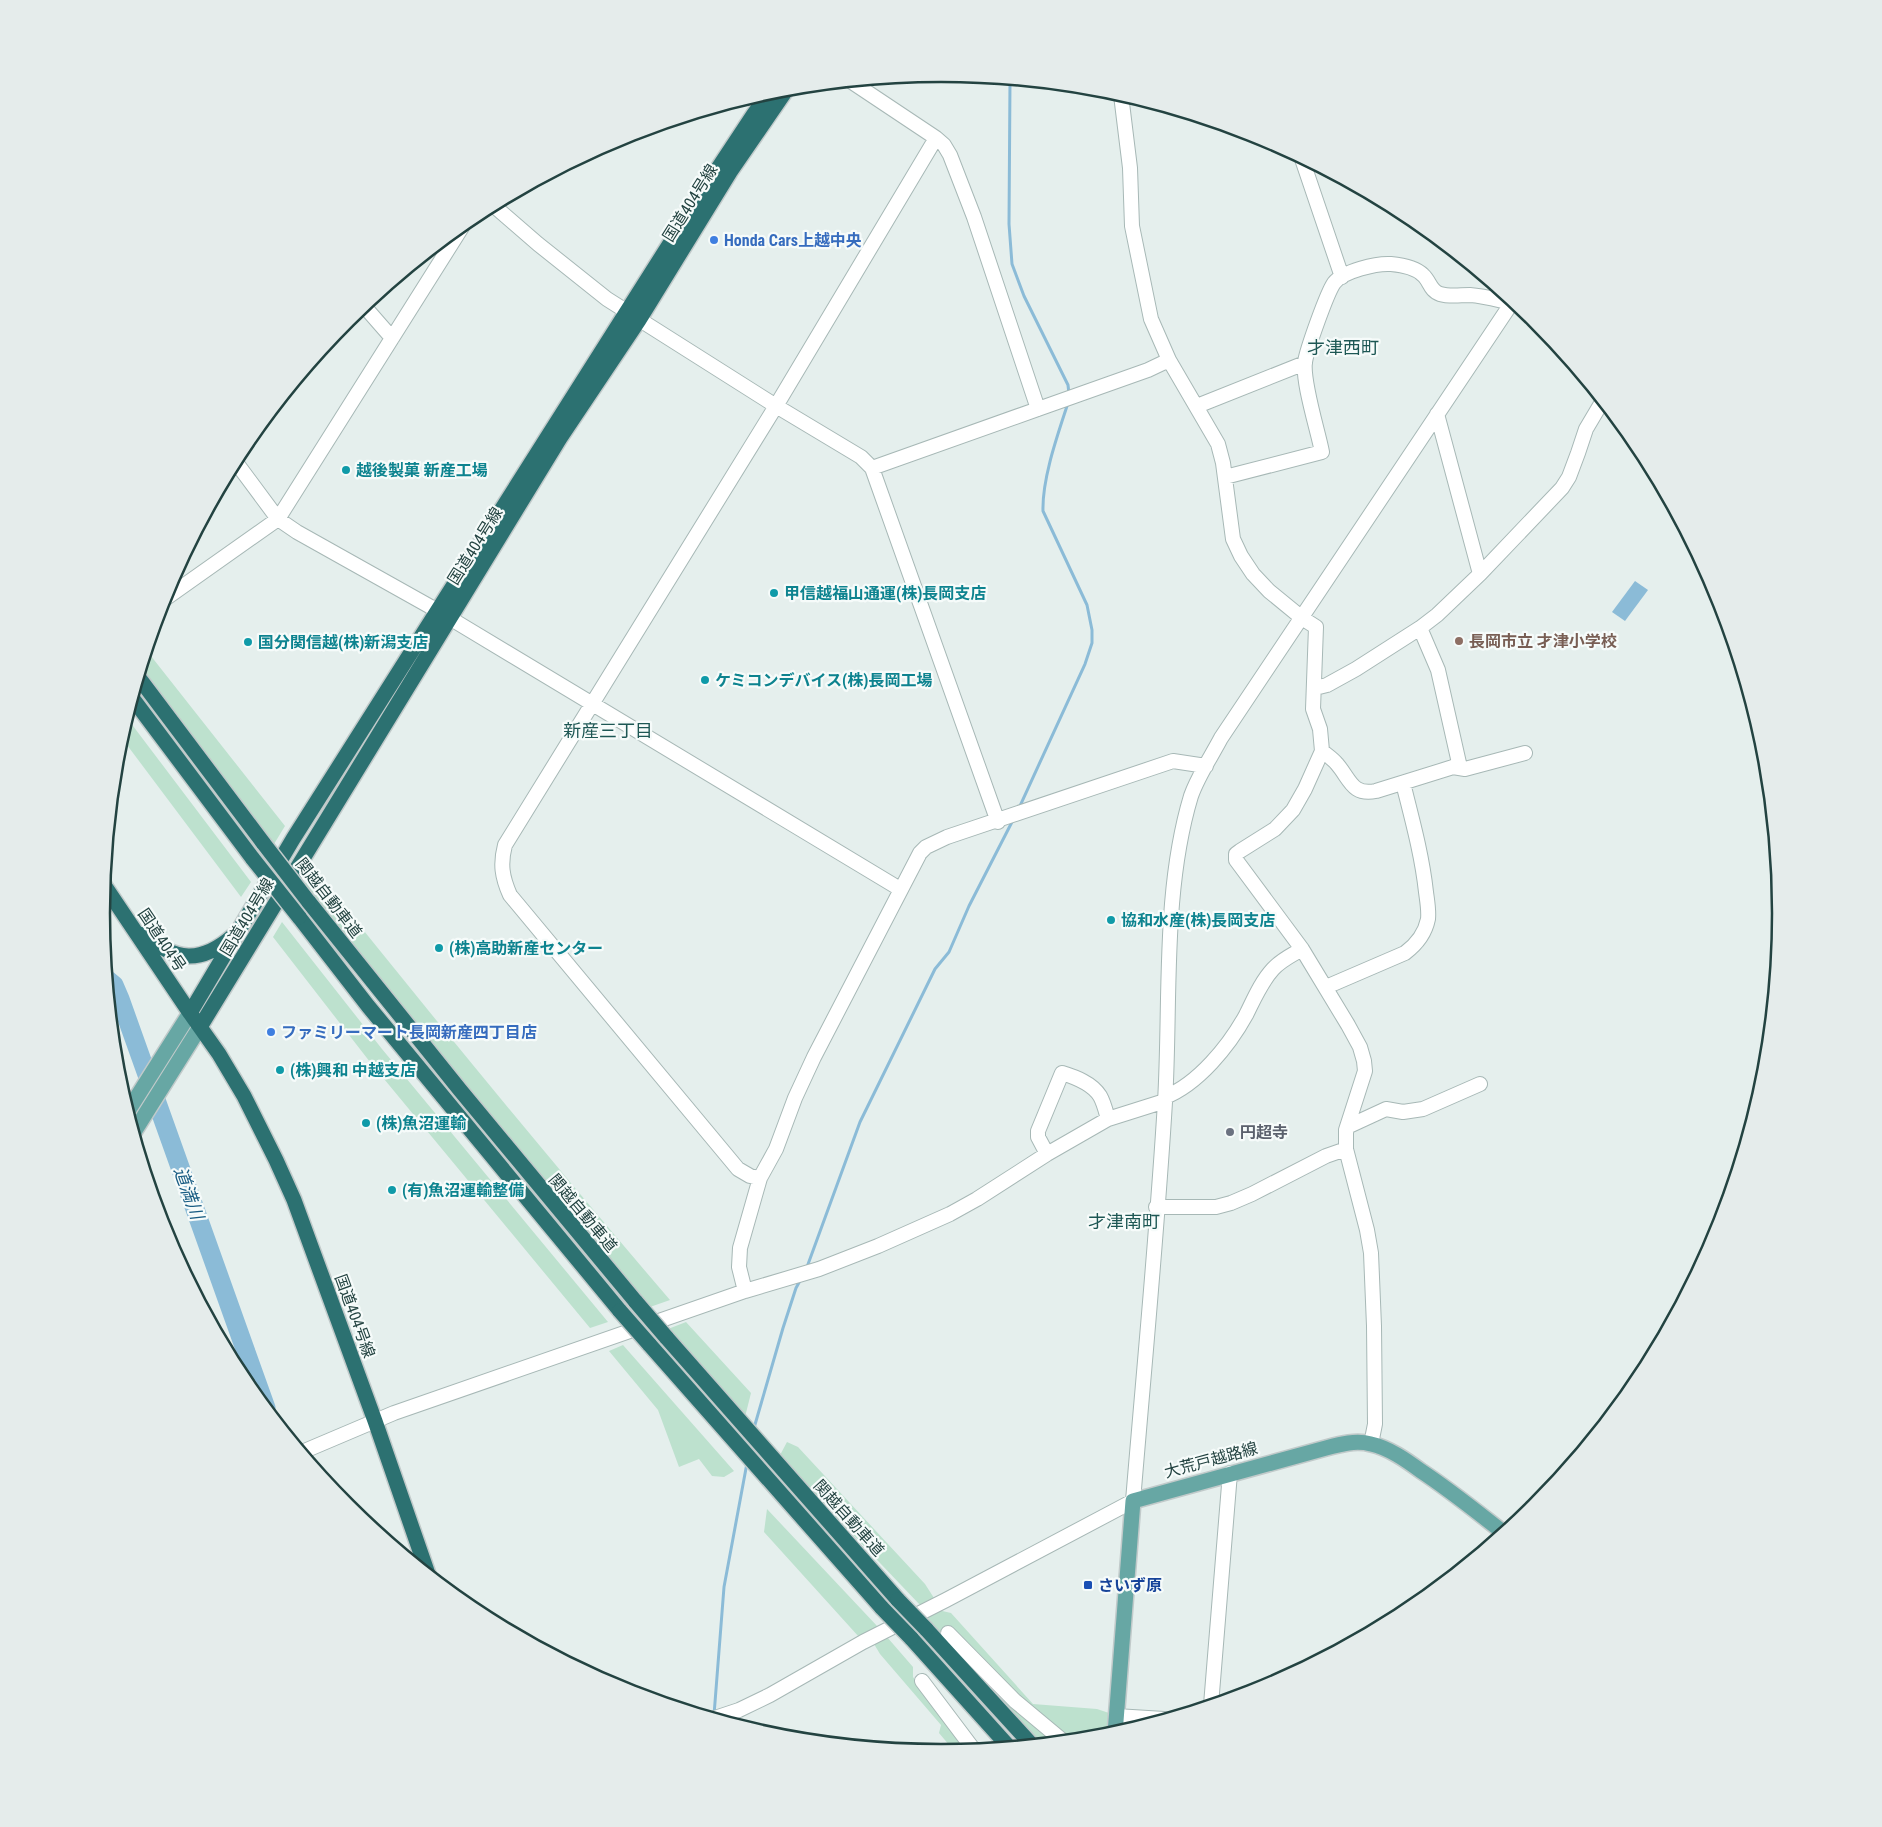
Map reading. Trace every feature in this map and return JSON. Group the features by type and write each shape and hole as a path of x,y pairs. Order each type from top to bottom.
{"highway":[{"name":"国道404号線","path":"425,1564 375,1421 294,1200 244,1096 219,1054 190,1013 293,839 444,616 633,316 781,98"},
{"name":"国道404号線","path":"633,316 712,177 763,102"},
{"name":"国道404号線","path":"200,1026 403,694 444,616"},
{"name":"関越自動車道","path":"143,683 308,901 460,1090 636,1302 898,1600 1027,1739"},
{"path":"137,704 253,859 368,1006 620,1311 882,1608 1005,1742"},
{"name":"国道404号","path":"111,896 190,1013"},
{"path":"126,918 162,949 188,957 206,954 220,947 241,928"}],"main road":[{"path":"132,1104 190,1013"},
{"path":"137,1126 200,1026"},
{"name":"大荒戸越路線","path":"1133,1501 1230,1473 1347,1443 1371,1444 1384,1448 1407,1461 1499,1529"},
{"path":"1115,1726 1133,1501"}],"street":[{"path":"860,87 936,138 944,145 950,155 974,217 1038,409"},
{"path":"1122,103 1132,190 1131,215 1136,251 1151,319 1169,360 1218,444 1225,477 1233,539 1241,556 1261,583 1302,618 1316,627 1313,709 1320,729 1322,751 1306,788 1293,810 1275,829 1236,854 1236,860 1238,866 1302,949 1348,1025 1360,1047 1364,1061 1363,1081 1347,1127 1346,1149 1371,1253 1375,1424 1371,1444"},
{"path":"760,1178 750,1176 738,1169 510,894 504,882 501,858 505,845 776,406 936,138"},
{"path":"1304,166 1342,277"},
{"path":"499,210 545,250 607,299 776,406 861,457 872,468 998,822"},
{"path":"174,592 278,519 453,241"},
{"path":"1225,477 1322,452 1307,386 1305,363 1329,294 1335,282 1342,277 1360,270 1391,264 1416,269 1424,275 1432,290 1438,294 1501,300"},
{"path":"723,1715 770,1695 863,1642 1133,1501 1165,1099 1170,947 1178,857 1192,795 1222,738 1509,307"},
{"path":"369,311 392,338"},
{"path":"872,468 1148,370 1169,360"},
{"path":"1197,406 1305,363"},
{"path":"1315,688 1327,686 1420,628 1437,615 1480,574 1562,488 1569,477 1586,429 1599,407"},
{"path":"1437,414 1480,574"},
{"path":"240,468 278,519 297,532 444,616 900,889"},
{"path":"1322,751 1337,762 1358,790 1369,792 1453,767 1459,763 1438,670 1420,628"},
{"path":"1453,767 1465,769 1525,753"},
{"path":"745,1291 739,1267 740,1248 760,1178 776,1148 795,1098 814,1058 900,889 926,847 947,838 1173,761 1206,766"},
{"path":"1326,987 1405,953 1414,947 1426,927 1428,917 1424,877 1418,843 1403,783"},
{"path":"307,1450 375,1421 598,1341 745,1291 819,1269 919,1228 977,1199 1047,1154 1108,1120 1165,1099 1184,1087 1216,1057 1234,1035 1269,974 1282,961 1302,949"},
{"path":"1047,1154 1038,1137 1038,1131 1062,1073 1078,1078 1100,1096 1108,1120"},
{"path":"1347,1127 1386,1109 1403,1112 1423,1109 1480,1084"},
{"path":"1156,1207 1216,1207 1231,1203 1326,1156 1346,1149"},
{"path":"1213,1698 1230,1473"},
{"path":"948,1633 1015,1701 1057,1736"},
{"path":"922,1681 969,1743"},
{"path":"1116,1716 1148,1718"}],"green space":[{"path":"151,656 285,826 274,844 146,673"},
{"path":"132,725 251,882 241,897 127,745"},
{"path":"315,870 402,979 670,1300 650,1307 563,1202 305,884"},
{"path":"282,922 382,1049 608,1322 590,1328 370,1062 273,937"},
{"path":"686,1322 751,1393 745,1417 668,1329"},
{"path":"623,1345 734,1471 724,1477 712,1476 699,1459 679,1467 658,1410 609,1351"},
{"path":"787,1442 798,1447 925,1584 934,1598 921,1606 779,1457"},
{"path":"767,1509 878,1627 859,1637 764,1532"},
{"path":"938,1610 951,1613 1033,1704 1097,1709 1109,1713 1108,1728 1061,1735 944,1637 927,1617"},
{"path":"887,1637 913,1667 913,1677 963,1744 948,1744 939,1733 941,1725 880,1654 874,1644"},
{"path":"972,1671 1049,1737 1034,1739"}],"water":[{"path":"1635,581 1648,590 1625,621 1612,612"}],"waterway":[{"path":"1010,86 1009,224 1012,264 1024,296 1068,385 1069,394"},
{"path":"1019,808 1085,664 1092,643 1092,630 1087,605 1043,511 1043,498 1048,470 1068,403"},
{"path":"807,1267 860,1122 935,969 949,952 969,906 1013,820"},
{"name":"道満川","path":"114,985 258,1386"},
{"path":"754,1428 783,1328 796,1288 801,1279"},
{"path":"714,1712 724,1587 747,1463"}],"place":[{"name":"Honda Cars上越中央","path":"714,240"},
{"name":"越後製菓 新産工場","path":"346,470"},
{"name":"甲信越福山通運(株)長岡支店","path":"774,593"},
{"name":"長岡市立 才津小学校","path":"1459,641"},
{"name":"国分関信越(株)新潟支店","path":"248,642"},
{"name":"ケミコンデバイス(株)長岡工場","path":"705,680"},
{"name":"協和水産(株)長岡支店","path":"1111,920"},
{"name":"(株)高助新産センター","path":"439,948"},
{"name":"ファミリーマート長岡新産四丁目店","path":"271,1032"},
{"name":"(株)興和 中越支店","path":"280,1070"},
{"name":"(株)魚沼運輸","path":"366,1123"},
{"name":"円超寺","path":"1230,1132"},
{"name":"(有)魚沼運輸整備","path":"392,1190"},
{"name":"さいず原","path":"1088,1585"}],"district":[{"name":"才津西町","path":"1343,347"},
{"name":"新産三丁目","path":"608,730"},
{"name":"才津南町","path":"1124,1221"}]}
